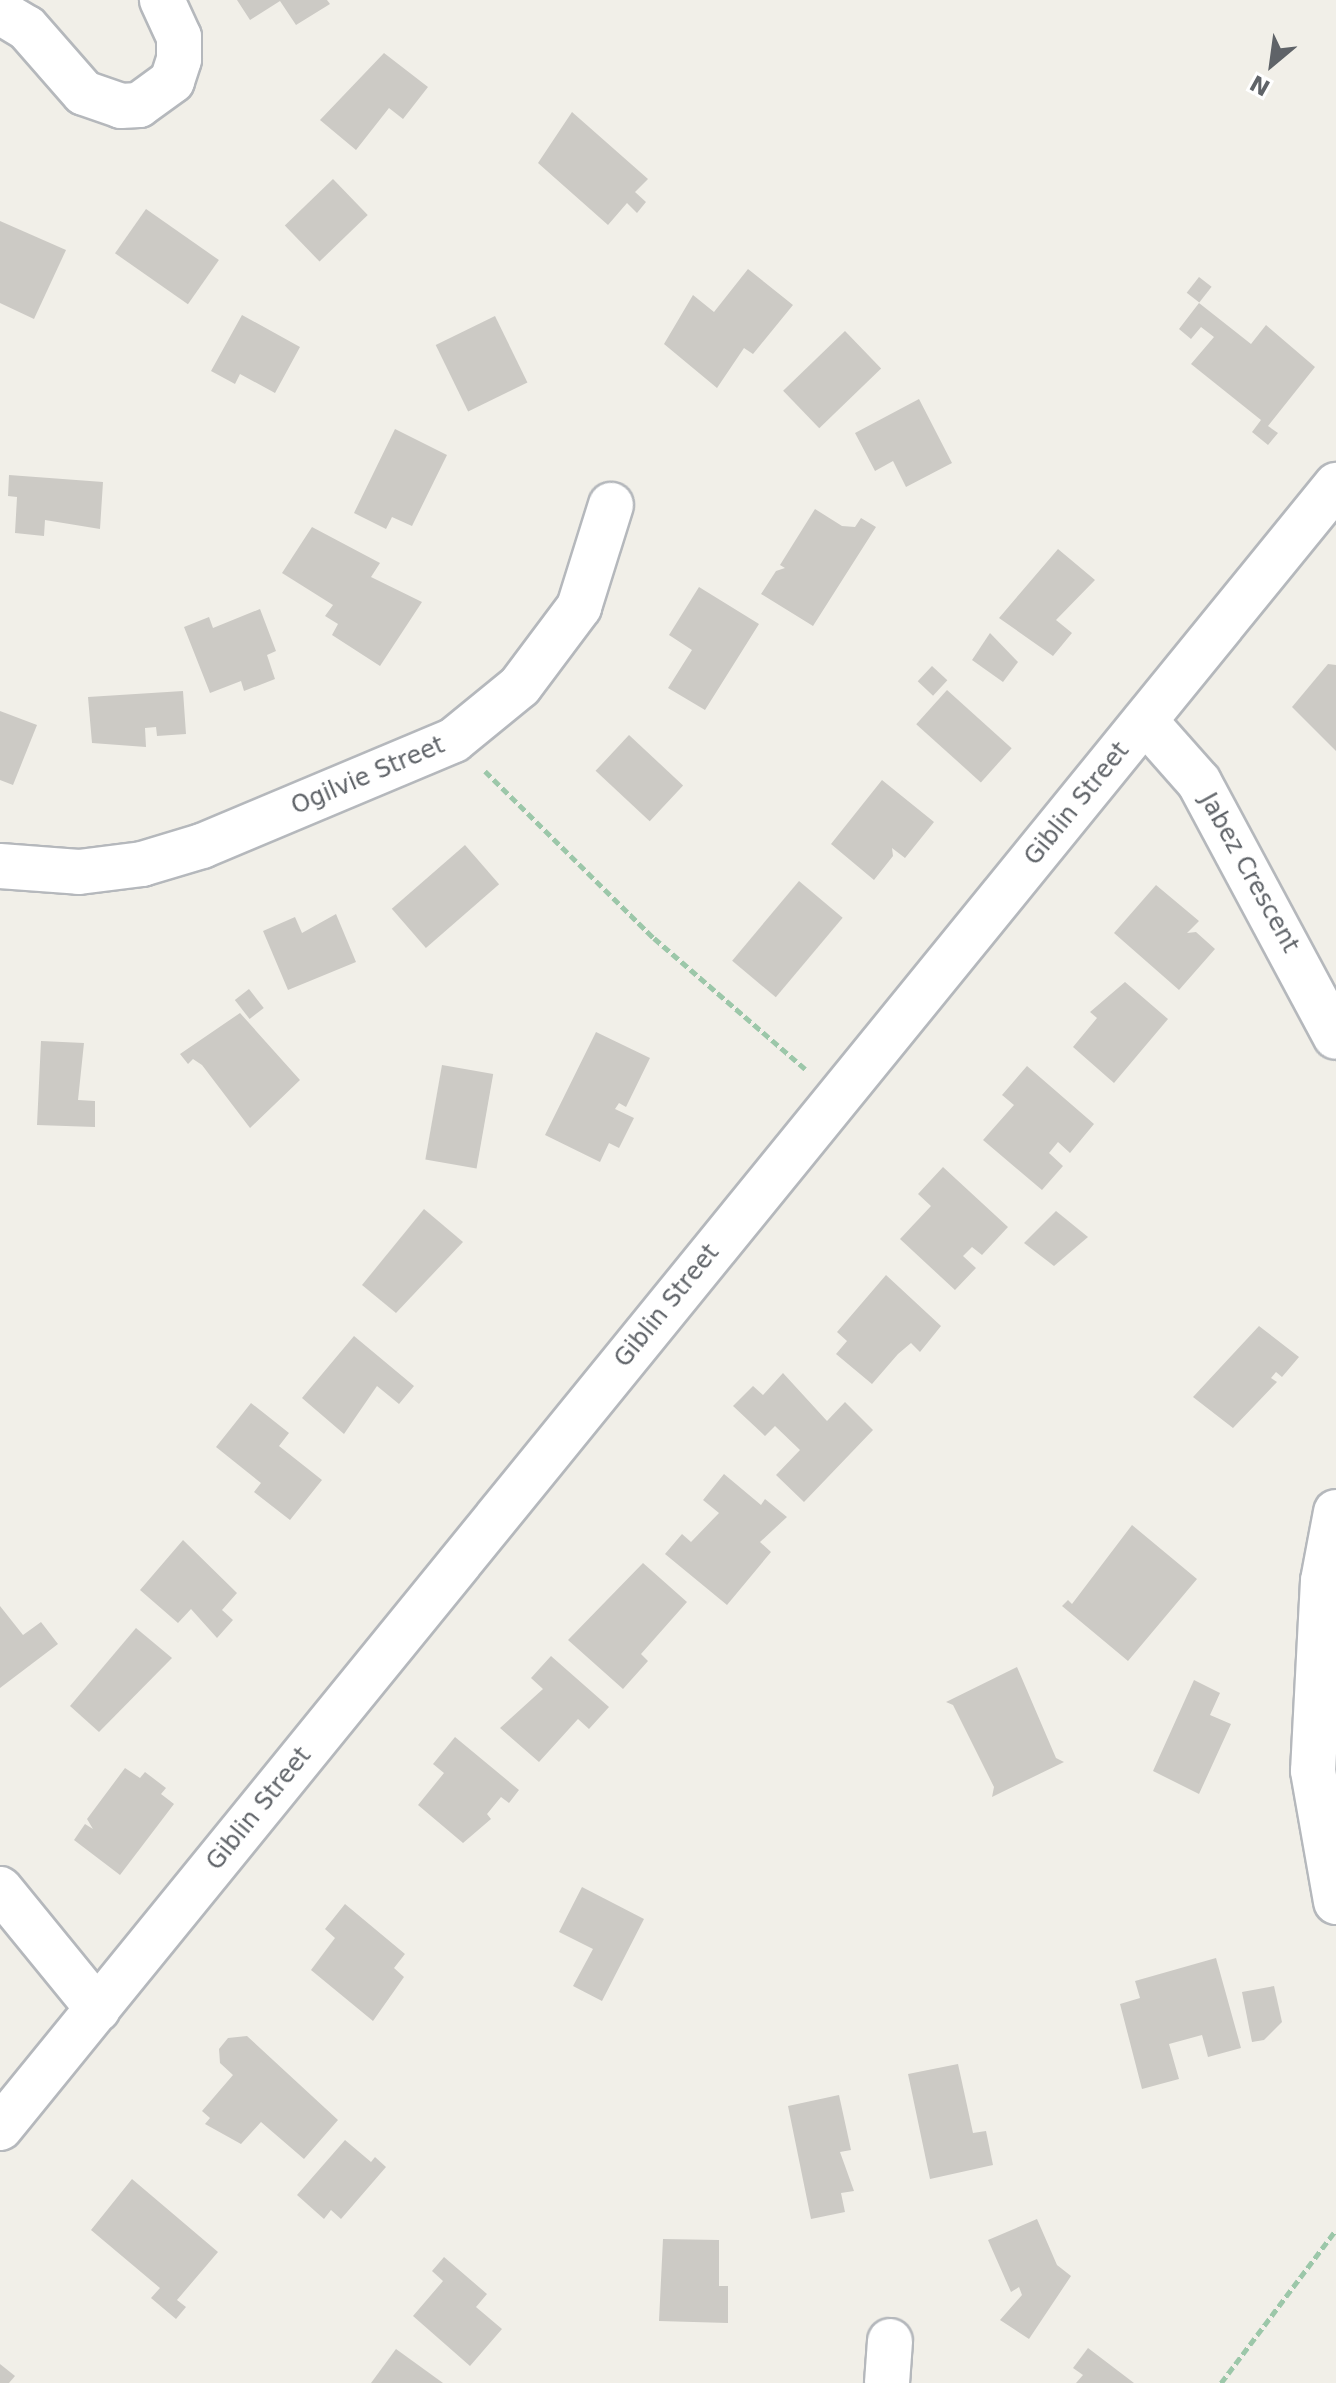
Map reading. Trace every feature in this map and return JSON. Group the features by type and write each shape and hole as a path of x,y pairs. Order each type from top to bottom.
{"street":[{"path":"0,12 27,28 84,93 121,106 139,105 172,81 179,59 179,37 162,0"},
{"name":"Giblin Street","path":"0,2128 836,1096 1336,485"},
{"name":"Ogilvie Street","path":"0,866 79,872 142,864 202,846 454,740 520,686 579,607 611,505"},
{"name":"Jabez Crescent","path":"1145,721 1172,744 1199,782 1336,1037"},
{"path":"1336,1512 1323,1581 1313,1771 1336,1902"},
{"path":"0,1889 98,2009"}],"path":[{"path":"454,740 654,938 836,1096"},
{"path":"1221,2383 1336,2230"}],"building":[{"path":"237,0 327,0 330,4 296,25 280,1 250,20"},
{"path":"384,53 428,87 403,119 389,108 356,150 320,120"},
{"path":"572,112 648,179 635,192 646,202 637,213 627,203 608,225 538,163"},
{"path":"333,179 368,215 320,262 285,226"},
{"path":"146,209 219,260 188,304 115,253"},
{"path":"0,221 66,250 34,319 0,303"},
{"path":"748,269 793,305 753,354 744,348 717,388 664,344 693,295 714,312"},
{"path":"1199,277 1212,287 1199,303 1187,293"},
{"path":"1199,303 1251,344 1266,325 1315,367 1268,426 1278,433 1268,445 1252,432 1261,420 1191,364 1214,337 1201,327 1191,339 1179,329"},
{"path":"242,315 300,347 275,393 240,374 235,384 211,371"},
{"path":"495,316 527,383 468,411 436,345"},
{"path":"845,331 881,368 819,428 783,391"},
{"path":"919,399 952,463 906,487 893,461 875,471 855,433"},
{"path":"395,429 447,455 412,526 392,517 386,529 354,513"},
{"path":"9,475 103,482 100,529 45,520 44,536 15,533 17,497 8,496"},
{"path":"815,509 842,526 855,527 861,518 876,527 813,626 761,594 776,571 785,568 780,565"},
{"path":"312,527 380,563 371,577 422,602 380,666 332,635 338,624 325,616 333,605 282,573"},
{"path":"1058,549 1095,580 1056,620 1072,633 1053,656 999,618"},
{"path":"699,587 759,624 705,710 668,688 692,650 669,635"},
{"path":"260,609 276,651 267,655 275,679 244,691 241,681 210,693 184,627 209,617 213,628"},
{"path":"990,633 1018,662 1003,682 972,660"},
{"path":"1328,664 1336,665 1336,751 1292,707"},
{"path":"932,666 947,680 933,696 918,681"},
{"path":"947,690 1012,748 981,782 916,724"},
{"path":"183,691 186,734 157,736 156,727 145,728 146,747 92,743 88,697"},
{"path":"0,711 37,725 13,785 0,780"},
{"path":"629,735 683,785 650,821 596,771"},
{"path":"882,780 934,822 905,858 892,848 893,856 874,880 831,844"},
{"path":"465,845 499,884 426,948 392,909"},
{"path":"799,881 843,918 776,997 732,961"},
{"path":"1156,885 1199,921 1187,933 1196,932 1215,949 1179,990 1114,933"},
{"path":"336,914 356,962 288,990 263,931 295,917 302,933"},
{"path":"1125,982 1168,1019 1114,1083 1073,1047 1097,1018 1090,1012"},
{"path":"249,989 264,1008 250,1019 235,1000"},
{"path":"240,1013 300,1080 250,1128 202,1065 193,1059 188,1064 180,1054"},
{"path":"596,1032 650,1058 626,1107 619,1103 615,1109 634,1118 619,1148 609,1143 600,1162 545,1135"},
{"path":"41,1041 84,1043 78,1100 95,1101 95,1127 37,1125"},
{"path":"442,1065 493,1074 477,1169 425,1160"},
{"path":"1027,1066 1094,1124 1070,1153 1058,1142 1049,1153 1063,1166 1042,1190 983,1140 1014,1105 1002,1095"},
{"path":"943,1167 1008,1227 982,1255 972,1247 963,1256 976,1268 955,1290 900,1239 931,1206 918,1194"},
{"path":"424,1209 463,1242 396,1313 362,1285"},
{"path":"1056,1211 1088,1237 1054,1266 1024,1243"},
{"path":"886,1275 941,1326 920,1352 911,1343 872,1384 836,1354 847,1341 837,1332"},
{"path":"1259,1326 1299,1357 1282,1377 1276,1372 1271,1378 1277,1382 1233,1428 1193,1397"},
{"path":"354,1336 414,1386 399,1404 377,1386 344,1434 302,1398"},
{"path":"783,1373 827,1421 845,1402 873,1430 804,1502 776,1475 800,1450 775,1426 765,1436 733,1406 753,1386 763,1395"},
{"path":"251,1403 289,1433 279,1446 322,1480 290,1520 254,1492 261,1483 216,1447"},
{"path":"724,1474 761,1505 765,1499 787,1517 760,1542 771,1552 727,1605 665,1554 682,1534 691,1542 719,1513 703,1500"},
{"path":"1132,1525 1197,1579 1128,1661 1062,1606 1068,1600 1072,1604"},
{"path":"183,1540 237,1593 222,1610 233,1620 217,1638 191,1609 178,1623 140,1590"},
{"path":"643,1563 687,1602 641,1654 648,1661 623,1689 568,1640"},
{"path":"0,1606 23,1635 41,1622 58,1644 0,1688"},
{"path":"136,1628 172,1658 99,1732 70,1706"},
{"path":"551,1656 609,1707 589,1729 578,1719 539,1762 500,1728 543,1689 531,1678"},
{"path":"1017,1667 1056,1758 1064,1762 992,1797 994,1787 953,1705 946,1702"},
{"path":"1194,1680 1220,1693 1210,1715 1231,1724 1199,1794 1153,1771"},
{"path":"455,1737 519,1790 509,1803 501,1797 487,1814 491,1819 463,1843 418,1805 444,1773 433,1764"},
{"path":"125,1768 140,1778 145,1772 166,1788 161,1794 174,1804 120,1875 74,1840 85,1824 93,1829 87,1819"},
{"path":"582,1887 644,1919 602,2001 573,1986 593,1949 559,1932"},
{"path":"345,1904 405,1954 394,1968 404,1977 373,2021 311,1970 335,1938 325,1929"},
{"path":"1216,1958 1241,2048 1208,2057 1202,2035 1169,2044 1179,2079 1142,2089 1120,2004 1140,1998 1135,1981"},
{"path":"1274,1986 1282,2022 1264,2040 1252,2042 1242,1992"},
{"path":"247,2036 338,2120 304,2159 261,2122 241,2144 205,2124 210,2118 202,2111 233,2075 220,2063 219,2049 228,2038"},
{"path":"958,2064 973,2133 986,2131 993,2165 930,2179 908,2074"},
{"path":"839,2095 851,2150 840,2152 854,2191 841,2193 845,2212 811,2219 788,2106"},
{"path":"345,2140 371,2162 375,2157 386,2167 341,2219 331,2210 324,2219 297,2195"},
{"path":"132,2179 218,2252 177,2300 186,2307 176,2319 151,2298 160,2288 91,2230"},
{"path":"1037,2219 1057,2265 1071,2276 1029,2339 1000,2320 1022,2295 1019,2287 1011,2292 988,2240"},
{"path":"663,2239 719,2240 719,2286 728,2286 728,2323 659,2321"},
{"path":"444,2257 487,2294 476,2307 502,2329 470,2366 413,2316 443,2281 432,2271"},
{"path":"1088,2348 1134,2383 1076,2383 1083,2375 1073,2368"},
{"path":"396,2349 443,2383 371,2383"},
{"path":"0,2364 15,2376 9,2383 0,2383"}]}
